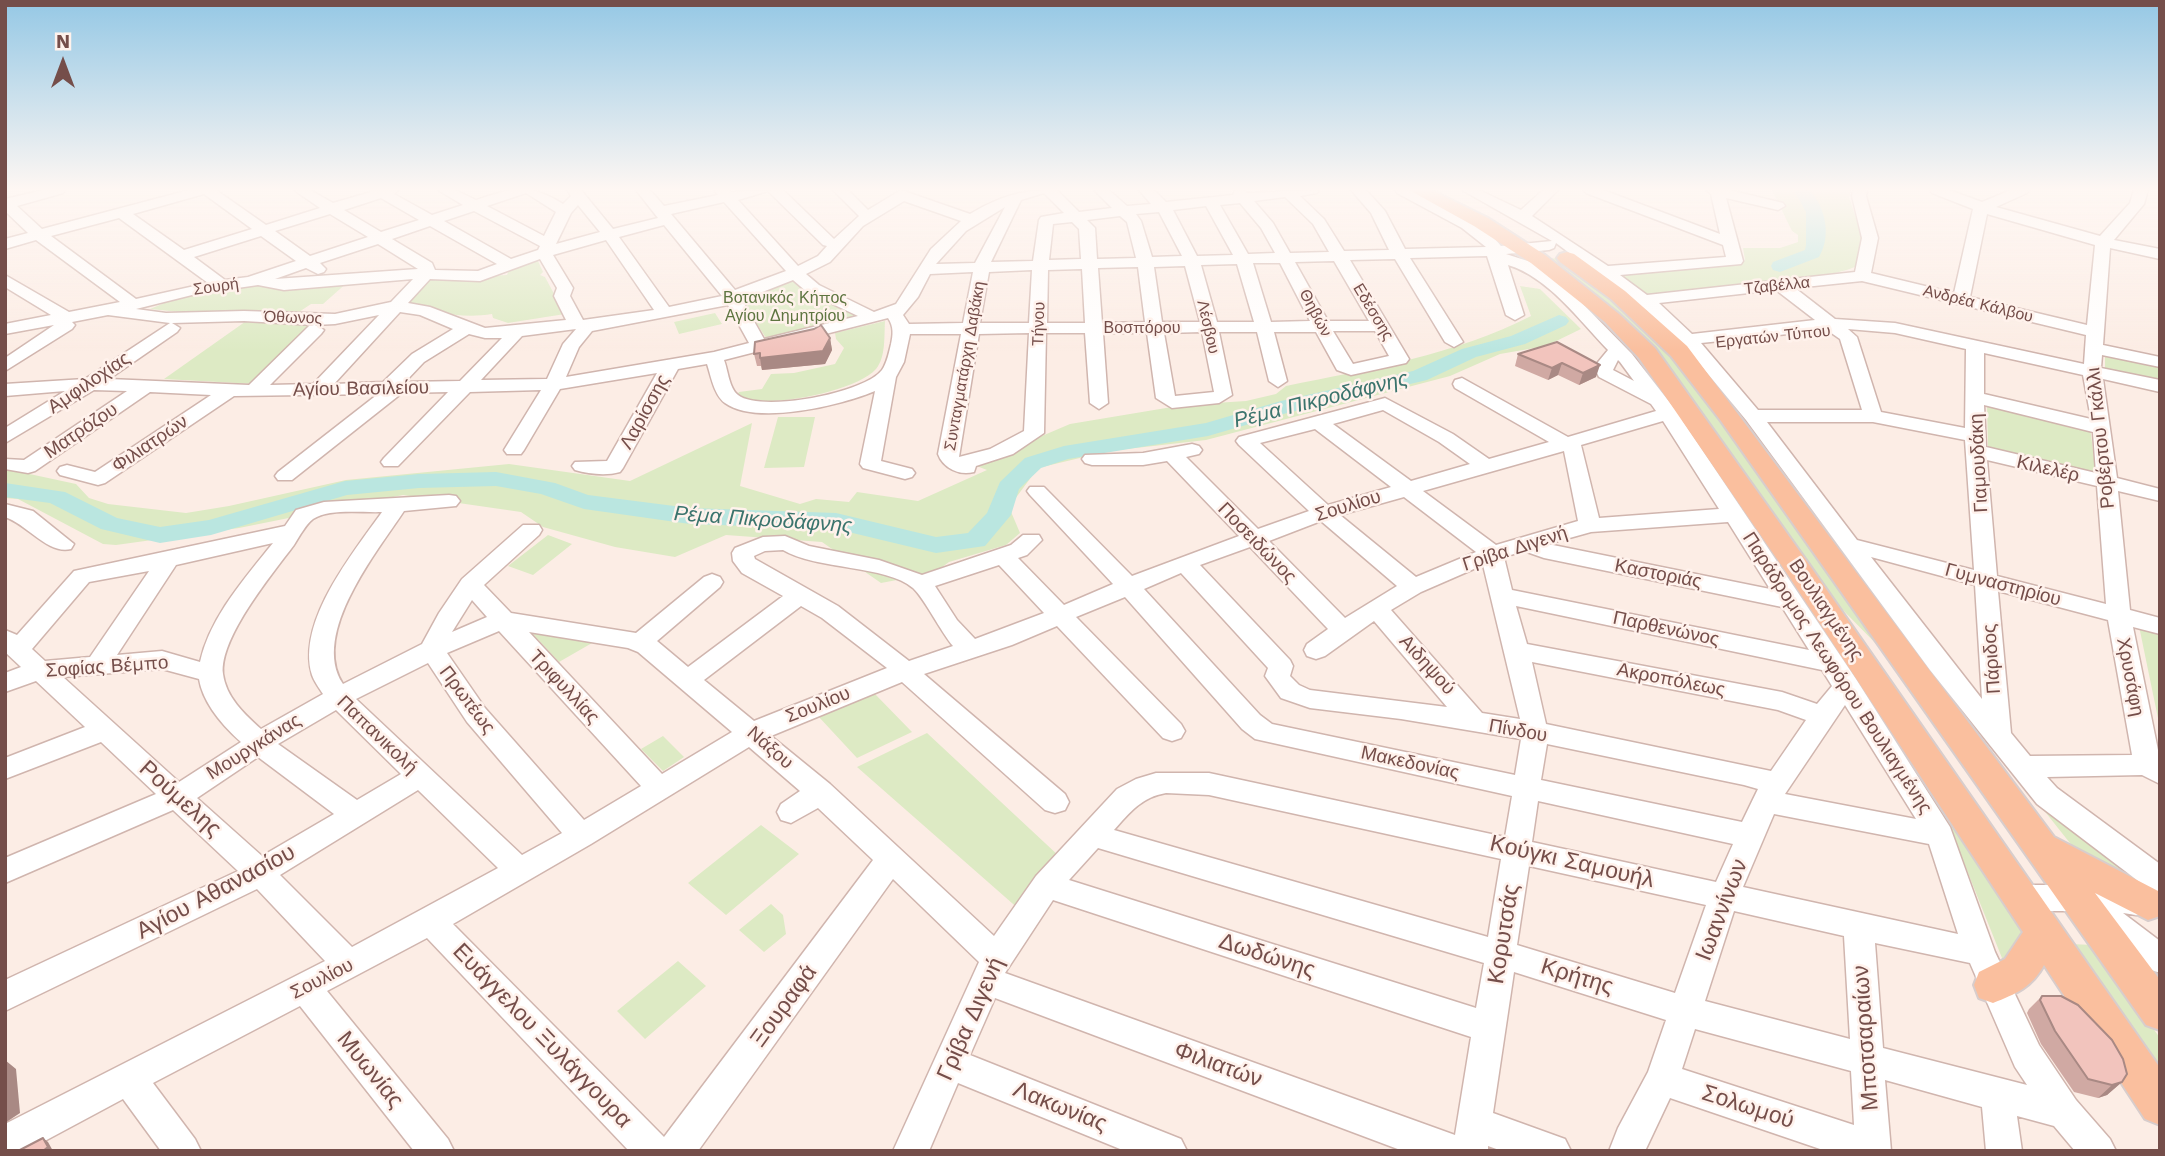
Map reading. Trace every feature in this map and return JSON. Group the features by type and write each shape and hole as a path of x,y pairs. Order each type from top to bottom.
{"main road":[{"name":"Βουλιαγμένης","path":"1529,244 1534,246"},
{"name":"Βουλιαγμένης","path":"1531,244 1679,351 1729,416 2160,1012"},
{"name":"Βουλιαγμένης","path":"1638,321 1674,410 2021,898 2160,1104"},
{"path":"2039,843 2156,897"},
{"path":"1987,969 2010,980 2020,971 2043,930"}],"street":[{"path":"51,244 133,304"},
{"path":"165,244 220,284"},
{"path":"182,256 222,244"},
{"path":"283,244 324,272"},
{"name":"Σουρή","path":"108,310 220,284 257,280 360,244"},
{"path":"391,244 426,266 427,273"},
{"path":"473,244 512,266"},
{"path":"514,450 554,384 565,363 563,359 582,325 562,296 565,288 546,249 537,244"},
{"path":"546,249 548,244"},
{"path":"257,280 284,285 427,273 474,277 512,266 546,249 568,244"},
{"path":"617,244 662,309"},
{"path":"687,244 728,293 759,346"},
{"path":"771,244 817,292 860,310 872,318"},
{"name":"Όθωνος","path":"795,270 814,258 826,244"},
{"name":"Όθωνος","path":"5,328 65,321 108,310 166,318 244,316 310,320 335,319 395,306 424,311 485,333 517,332 582,325 662,309 715,304 728,293 824,259 838,244"},
{"path":"905,473 870,464 887,376 897,356 897,321 924,269 945,244"},
{"name":"Συνταγματάρχη Δαβάκη","path":"988,473 956,464 950,460 948,454 982,267 994,244"},
{"name":"Τήνου","path":"956,464 996,456 1012,449 1034,433 1044,244"},
{"path":"1089,244 1099,403"},
{"path":"1140,244 1167,401"},
{"name":"Λέσβου","path":"1167,401 1223,395 1192,261 1185,244"},
{"path":"1234,244 1255,292 1278,382"},
{"name":"Θηβών","path":"1278,244 1346,369"},
{"name":"Εδέσσης","path":"1331,244 1400,359 1346,369"},
{"path":"1396,244 1454,342"},
{"name":"Παράδρομος Λεωφόρου Βουλιαγμένης","path":"1492,244 1495,252 1638,321 1690,341 1753,416 1847,544 2047,796 2156,897"},
{"name":"Παράδρομος Λεωφόρου Βουλιαγμένης","path":"1565,244 1607,271 1638,321 1674,410 1735,515 1840,674 1940,835 1987,969 2027,1056 2064,1112 2098,1151"},
{"name":"Τζαβέλλα","path":"1607,271 1735,261 1731,244"},
{"path":"1862,276 1869,244"},
{"path":"1961,300 1973,244"},
{"name":"Ροβέρτου Γκάλλι","path":"2103,244 2092,374 2102,428 2119,616"},
{"path":"2112,244 2160,254"},
{"path":"924,269 1495,252 1534,246"},
{"path":"1495,252 1515,315"},
{"path":"318,390 427,273"},
{"name":"Τζαβέλλα","path":"1638,321 1780,286 1862,276"},
{"name":"Ανδρέα Κάλβου","path":"1862,276 1961,300 2160,362"},
{"path":"5,280 65,321 5,366"},
{"path":"1780,286 1848,337 1873,416"},
{"name":"Αγίου Βασιλείου","path":"5,390 90,384 254,391 554,384 714,357 872,318 897,321"},
{"name":"Βοσπόρου","path":"897,321 970,329 1381,326"},
{"path":"1638,321 1604,366 1605,373 1674,410"},
{"name":"Εργατών Τύπου","path":"1690,341 1706,344 1836,327 1975,348 2160,386"},
{"name":"Αμφιλοχίας","path":"5,436 90,384 171,328"},
{"path":"285,476 392,389 427,351 466,328"},
{"path":"254,391 314,330"},
{"path":"391,462 517,332"},
{"name":"Γιαμουδάκη","path":"1975,348 1976,444 1986,580"},
{"path":"714,357 727,395 743,405 795,405 831,400 868,388 887,376"},
{"name":"Λαρίσσης","path":"582,466 613,468 671,365"},
{"name":"Εργατών Τύπου","path":"2092,374 2160,393"},
{"path":"1462,384 1565,442 1577,454 1590,525"},
{"name":"Ματρόζου","path":"11,464 28,467 148,385"},
{"name":"Φιλιατρών","path":"67,471 98,479 229,391"},
{"path":"1977,398 2102,428"},
{"path":"1246,441 1385,404 1446,438 1484,465"},
{"name":"Σουλίου","path":"5,1143 431,921 581,836 752,733 905,671 1060,617 1128,586 1251,538 1406,488 1674,410"},
{"name":"Κιλελέρ","path":"1753,416 1873,416 2107,483 2160,495"},
{"path":"1317,421 1492,553"},
{"path":"1246,441 1324,513 1413,587"},
{"name":"Ποσειδώνος","path":"1092,459 1143,459 1182,453 1251,538 1343,630"},
{"name":"Μακεδονίας","path":"1037,491 1128,586 1251,722 1264,732 1527,786 1751,836"},
{"path":"12,643 82,576 168,560 299,523 324,508 449,501"},
{"name":"Παπανικολή","path":"397,505 346,582 324,635 320,667 323,677 338,697 520,871"},
{"path":"5,510 25,516 62,544"},
{"name":"Γρίβα Διγενή","path":"1316,650 1376,608 1413,587 1492,553 1590,525 1735,515"},
{"path":"299,523 220,637 209,673 214,690 228,714 259,743 355,814"},
{"name":"Πρωτέως","path":"531,530 470,584 446,616 432,650 476,715 581,836"},
{"path":"921,583 1019,550 1031,540"},
{"path":"970,650 949,626 921,583 905,575 800,551 787,543 760,545 743,553 744,562 750,568 830,612 905,671 1055,802"},
{"name":"Καστοριάς","path":"1525,543 1544,551 1792,601"},
{"name":"Γυμναστηρίου","path":"1847,544 2160,626"},
{"name":"Κορυτσάς","path":"1472,1137 1535,734 1492,553"},
{"path":"1002,555 1172,731"},
{"path":"98,664 168,560"},
{"name":"Πίνδου","path":"1185,563 1281,666 1277,676 1280,684 1293,693 1308,698 1476,723 1744,774 1771,792 1940,835"},
{"name":"Πάριδος","path":"1986,580 1998,737"},
{"path":"640,642 712,582"},
{"name":"Τριφυλλίας","path":"470,584 659,788"},
{"name":"Παρθενώνος","path":"1500,595 1840,674"},
{"path":"688,680 798,596"},
{"name":"Αιδηψού","path":"1376,608 1476,723"},
{"name":"Χρυσάφη","path":"2119,616 2154,770"},
{"name":"Μουργκάνας","path":"5,871 178,796 259,743 338,697 432,650 502,620"},
{"name":"Νάξου","path":"502,620 640,642 820,792 890,860 991,969"},
{"name":"Ρούμελης","path":"12,643 260,873 349,965"},
{"name":"Ακροπόλεως","path":"1517,651 1782,701 1822,716"},
{"name":"Σοφίας Βέμπο","path":"5,683 39,670 98,664 172,661 209,673"},
{"name":"Ιωαννίνων","path":"1627,1151 1630,1140 1662,1079 1724,897 1751,836 1771,792 1822,716 1840,674"},
{"path":"5,769 104,730"},
{"path":"2023,767 2154,770"},
{"name":"Αγίου Αθανασίου","path":"5,996 260,873 420,776"},
{"name":"Γρίβα Διγενή","path":"911,1151 991,969 1046,885 1127,797 1140,787 1162,782"},
{"name":"Κούγκι Σαμουήλ","path":"1162,782 1209,784 1518,849 1859,926 1987,969"},
{"path":"791,812 820,792"},
{"name":"Κρήτης","path":"1093,835 1501,954 1686,1012 2064,1112"},
{"name":"Ξουραφά","path":"676,1151 890,860"},
{"name":"Δωδώνης","path":"1046,885 1489,1027"},
{"path":"2021,898 2156,897"},
{"name":"Βουλιαγμένης","path":"2078,898 2160,959"},
{"name":"Ευάγγελου Ξυλάγγουρα","path":"431,921 653,1151"},
{"name":"Μποτσαραίων","path":"1859,926 1873,1150"},
{"name":"Φιλιατών","path":"991,969 1451,1151"},
{"name":"Μυωνίας","path":"305,988 436,1151"},
{"name":"Λακωνίας","path":"951,1064 1170,1151"},
{"path":"129,1079 183,1151"},
{"name":"Σολωμού","path":"1662,1079 1873,1150"},
{"path":"1997,1093 2004,1151"},
{"path":"1472,1137 1553,1151"}],"green space":[{"path":"1792,244 1860,244 1856,266 1820,276 1790,280 1645,295 1619,273 1743,262 1743,248 1780,248"},
{"path":"1556,258 1624,308 1692,379 1889,657 1836,603 1670,371 1621,320 1549,259"},
{"path":"538,261 543,272 540,275 545,277 565,314 508,323 493,318 492,314 459,315 405,305 428,279 507,275 509,270"},
{"name":"Βοτανικός Κήπος Αγίου Δημητρίου","path":"793,279 857,316 766,338 739,296"},
{"path":"349,281 323,304 311,304 296,314 252,310 181,312 150,309 186,294 242,285"},
{"path":"1520,286 1540,289 1581,329 1546,346 1500,354 1450,376 1206,440 1109,451 1038,468 1009,507 1020,533 1006,545 949,562 934,573 881,583 822,542 726,535 675,557 615,547 543,527 521,512 403,495 239,528 116,545 103,544 18,499 5,498 5,471 11,470 76,484 89,498 108,504 186,513 346,480 509,464 630,481 752,423 740,486 800,504 816,499 849,502 857,492 918,501 987,470 974,465 1070,424 1184,405 1246,401 1276,394 1286,386 1411,359 1472,341 1531,316"},
{"path":"715,313 722,324 679,334 674,322"},
{"path":"249,319 317,322 255,384 164,379"},
{"path":"885,321 884,346 879,364 865,377 849,385 830,392 786,400 766,401 737,395 739,392 762,389 771,374 794,373 835,364 844,348 836,339 835,333"},
{"path":"2105,353 2160,364 2160,380 2105,369"},
{"path":"1987,404 2090,427 2096,474 1988,448"},
{"path":"778,417 815,417 804,467 764,468"},
{"path":"548,535 572,544 533,575 508,566"},
{"path":"2139,626 2160,632 2160,728"},
{"path":"530,631 599,639 559,662"},
{"path":"875,694 912,732 857,758 818,716"},
{"path":"927,733 1060,857 1021,911 857,767"},
{"path":"663,736 684,757 663,771 641,749"},
{"path":"2035,799 2151,886 2116,874 2077,852"},
{"path":"1944,813 2026,938 2004,963"},
{"path":"761,825 799,854 726,915 688,883"},
{"path":"771,904 783,915 786,934 764,952 739,930"},
{"path":"2070,944 2093,945 2160,1038 2160,1074"},
{"path":"678,961 706,986 645,1039 617,1011"}],"building":[{"path":"821,325 830,338 823,351 760,358 760,353 754,354 755,342 814,329"},
{"path":"1557,342 1600,365 1583,373 1562,363 1552,368 1518,354"},
{"path":"2042,996 2061,996 2078,1005 2112,1040 2123,1059 2127,1074 2122,1082 2112,1085 2088,1079 2055,1031 2040,1000"},
{"path":"43,1138 48,1147 43,1151 18,1151"}],"waterway":[{"name":"Ρέμα Πικροδάφνης","path":"1780,266 1813,253 1815,244"},
{"name":"Ρέμα Πικροδάφνης","path":"5,490 56,497 110,524 160,535 211,527 345,488 419,481 496,479 547,488 584,502 690,516 836,521 936,545 976,540 999,515 1008,487 1033,463 1064,453 1208,429 1281,408 1420,376 1469,353 1518,340 1559,321"}]}
